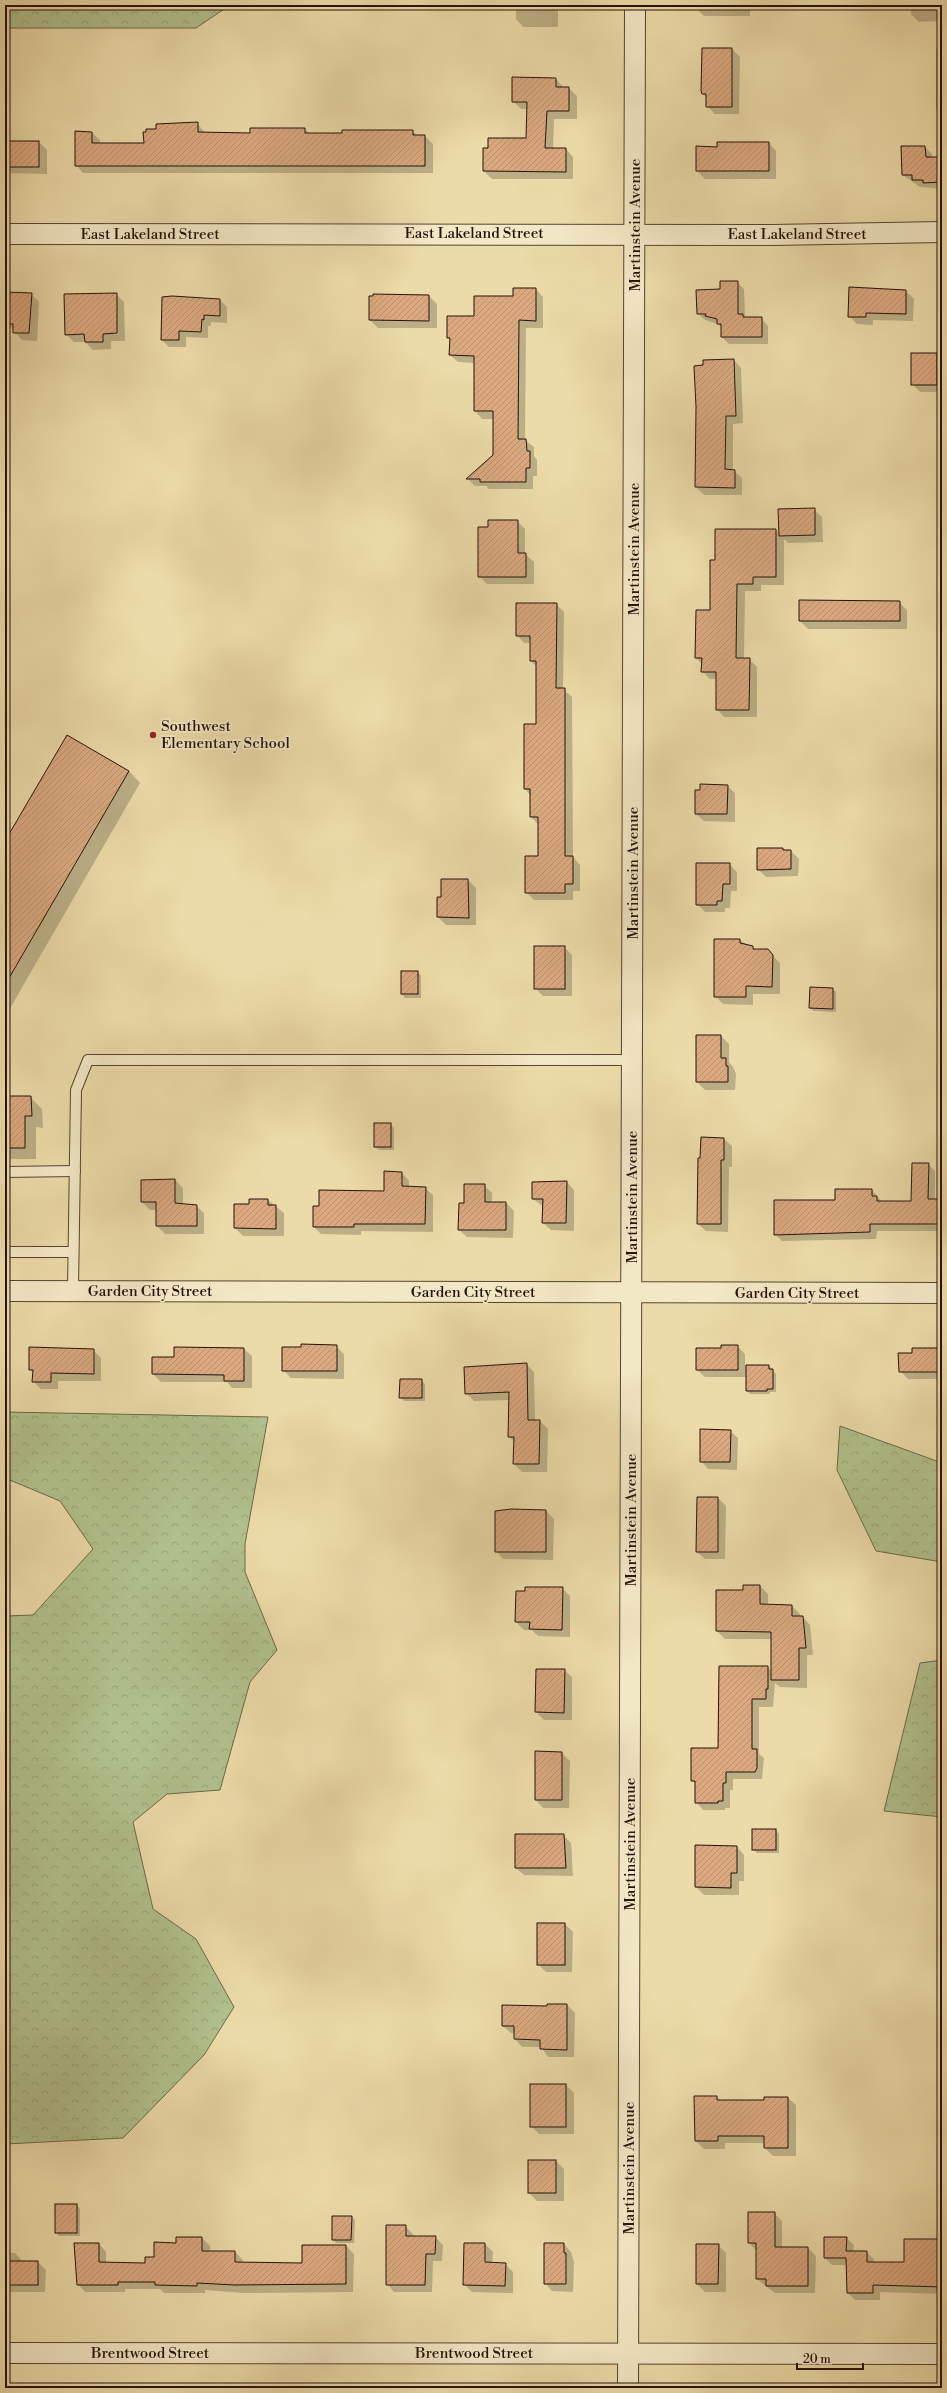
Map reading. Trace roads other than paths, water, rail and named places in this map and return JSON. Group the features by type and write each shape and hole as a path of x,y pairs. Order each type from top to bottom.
{"street":[{"name":"Martinstein Avenue","path":"628,2388 633,1060 635,233 634,5"},
{"name":"East Lakeland Street","path":"5,234 635,233 772,235 942,232"},
{"name":"Garden City Street","path":"5,1291 942,1293"},
{"name":"Brentwood Street","path":"5,2354 942,2354"}],"lane":[{"path":"73,1290 76,1090 88,1060 633,1060"},
{"path":"5,1172 75,1172"},
{"path":"5,1252 73,1252"}],"place":[{"name":"Southwest Elementary School","path":"153,735"}]}
